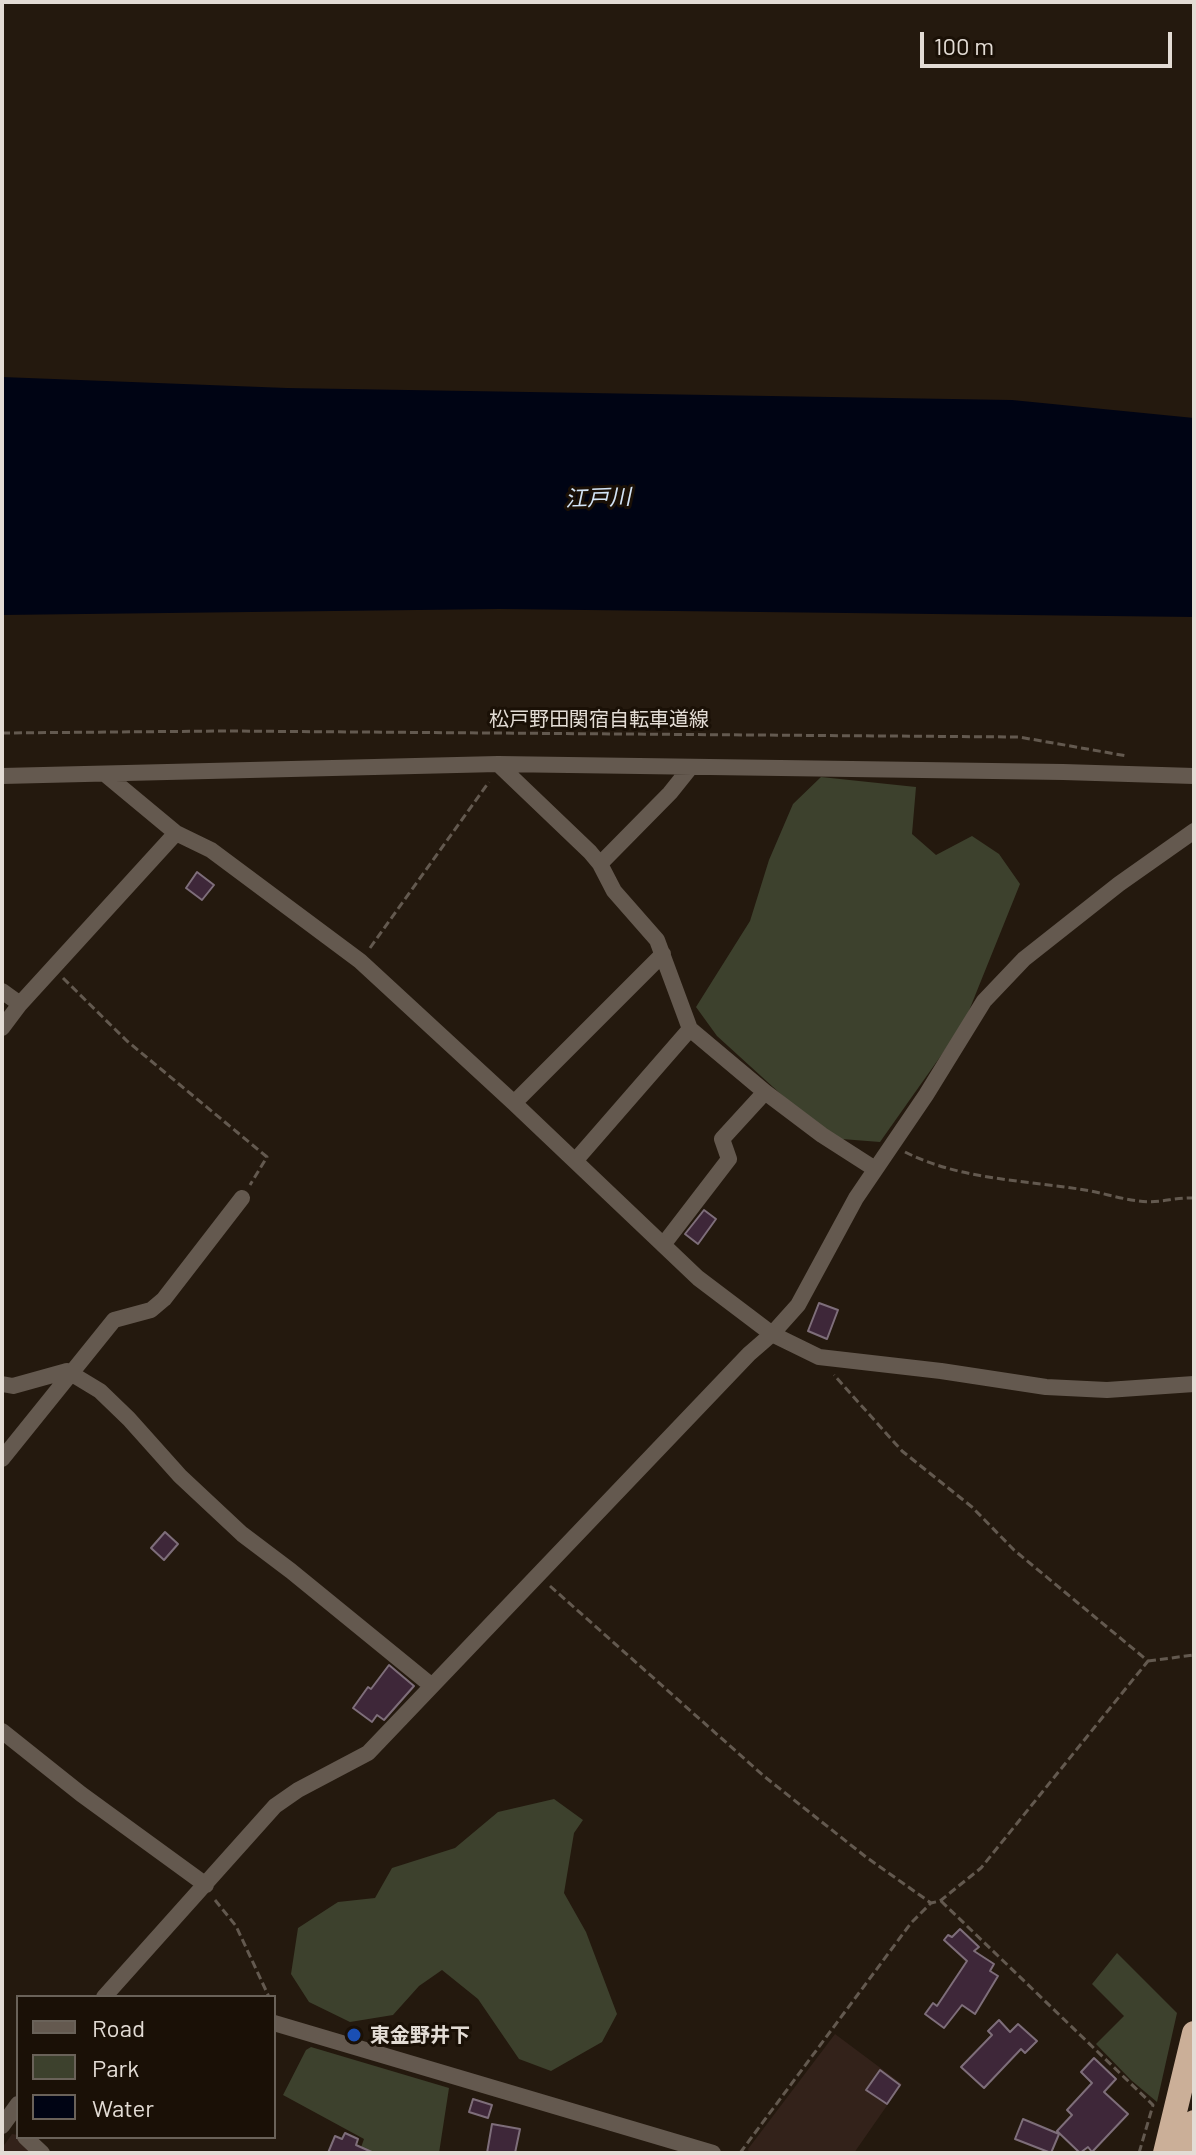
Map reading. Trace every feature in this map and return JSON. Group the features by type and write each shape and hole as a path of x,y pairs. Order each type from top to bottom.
{"highway":[{"path":"1165,2153 1194,2033"},
{"path":"1186,2153 1194,2122"}],"street":[{"path":"499,765 600,864 614,891 657,940 690,1029 765,1092 822,1135 875,1169"},
{"path":"2,776 292,767 499,765 1194,776"},
{"path":"600,864 670,793 690,768"},
{"path":"105,774 176,833 211,850 360,961 698,1278 772,1334 819,1357 1046,1387 1107,1390 1194,1384"},
{"path":"106,1995 275,1806 298,1790 368,1753 798,1305 834,1235 890,1145 926,1095 984,1001 1003,979 1119,884 1194,831"},
{"path":"2,1028 20,1004 176,833"},
{"path":"514,1103 663,954"},
{"path":"2,991 20,1004"},
{"path":"575,1161 690,1029"},
{"path":"663,1245 729,1159 722,1139 765,1092"},
{"path":"2,1459 114,1320 151,1310 164,1299 242,1198"},
{"path":"2,1384 13,1386 67,1371 100,1391 180,1476 242,1534 432,1686"},
{"path":"3,1734 204,1887"},
{"path":"276,2024 713,2153"},
{"path":"27,2139 42,2153"}],"path":[{"name":"松戸野田関宿自転車道線","path":"2,733 226,731 1019,737 1135,757"},
{"path":"360,961 405,902 499,765"},
{"path":"54,969 127,1041 267,1157 242,1198"},
{"path":"890,1145 919,1160 942,1167 1022,1184 1083,1190 1140,1201 1194,1198"},
{"path":"819,1357 902,1451 972,1507 1014,1550 1148,1661"},
{"path":"538,1576 765,1777 866,1857 931,1903"},
{"path":"740,2153 911,1923 931,1903 940,1901 981,1868 1148,1661 1194,1655"},
{"path":"204,1887 236,1926 268,1995"},
{"path":"940,1901 1153,2105 1139,2153"}],"shaded area":[{"path":"835,2034 902,2084 854,2153 749,2153 748,2149"},
{"path":"12,2134 38,2153 2,2153"}],"green space":[{"path":"821,777 916,787 912,834 936,855 972,836 999,854 1020,884 964,1023 880,1142 829,1138 717,1036 696,1007 750,921 769,860 793,804"},
{"path":"554,1799 583,1820 574,1833 564,1893 586,1932 617,2014 602,2042 551,2071 519,2059 478,1999 442,1970 419,1986 393,2015 350,2022 309,2002 291,1974 298,1928 338,1902 375,1898 392,1868 455,1848 498,1812"},
{"path":"1117,1953 1177,2013 1157,2102 1096,2044 1124,2016 1092,1984"},
{"path":"311,2047 449,2088 439,2153 359,2153 364,2139 283,2095 306,2050"}],"water":[{"name":"江戸川","path":"2,377 287,388 1012,400 1194,418 1194,617 500,609 2,615"}],"building":[{"path":"197,872 214,885 202,900 186,888"},
{"path":"704,1210 716,1219 698,1244 685,1234"},
{"path":"819,1303 838,1310 827,1339 808,1331"},
{"path":"165,1532 178,1544 164,1560 151,1548"},
{"path":"389,1665 414,1686 384,1720 377,1715 372,1722 353,1708"},
{"path":"960,1929 979,1947 974,1951 994,1964 990,1971 998,1976 975,2014 962,2005 944,2028 925,2014 933,2003 937,2006 967,1961 944,1940"},
{"path":"999,2020 1010,2032 1018,2024 1037,2041 1025,2053 1021,2049 984,2088 961,2067 992,2035 988,2031"},
{"path":"1094,2058 1116,2079 1104,2092 1128,2114 1092,2152 1088,2147 1080,2153 1057,2131 1072,2115 1067,2110 1092,2083 1081,2072"},
{"path":"880,2070 900,2085 887,2104 866,2090"},
{"path":"473,2099 492,2105 488,2118 469,2112"},
{"path":"1023,2119 1059,2134 1051,2153 1015,2139"},
{"path":"492,2124 520,2129 515,2153 487,2153"},
{"path":"345,2133 358,2139 356,2145 374,2153 328,2153 335,2136 342,2139"}],"place":[{"name":"東金野井下","path":"354,2035"}]}
